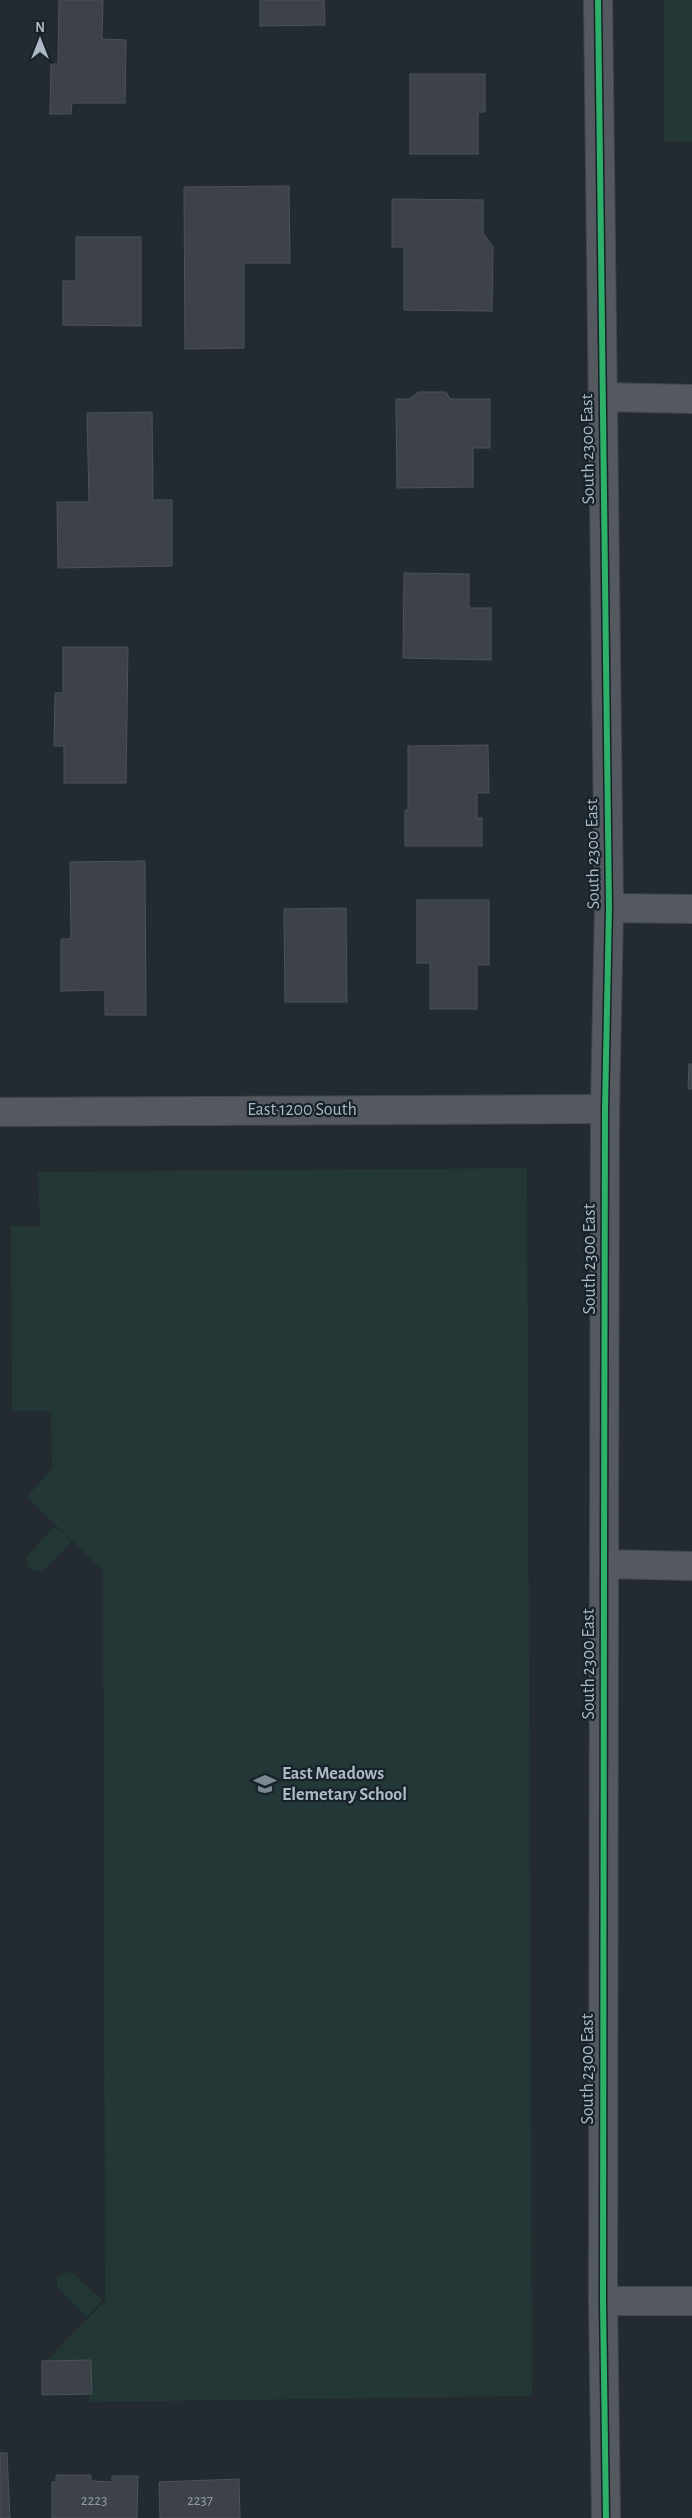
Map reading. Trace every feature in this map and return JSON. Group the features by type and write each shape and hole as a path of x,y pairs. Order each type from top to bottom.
{"street":[{"name":"South 2300 East","path":"598,0 609,908 605,1109 604,1564 603,2301 606,2518"},
{"path":"603,397 692,399"},
{"path":"609,908 692,909"},
{"name":"East 1200 South","path":"0,1112 605,1109"},
{"path":"604,1564 692,1566"},
{"path":"603,2301 692,2301"}],"green space":[{"path":"664,0 692,0 692,142 664,141"},
{"name":"East Meadows Elemetary School","path":"527,1168 532,2396 89,2402 89,2394 92,2393 91,2360 46,2361 105,2301 103,1571 27,1497 52,1468 51,1411 12,1411 11,1226 40,1227 38,1172"},
{"path":"54,1526 72,1541 46,1568 41,1571 33,1570 28,1567 27,1557"},
{"path":"71,2272 102,2300 86,2317 57,2287 57,2277"}],"building":[{"path":"59,0 103,0 102,39 126,40 125,103 72,103 71,114 50,114 51,64 58,64"},
{"path":"260,0 324,0 325,25 260,26"},
{"path":"410,74 485,74 485,112 478,112 478,154 410,154"},
{"path":"289,186 290,263 244,263 244,348 185,349 184,187"},
{"path":"392,199 483,200 483,233 493,247 492,311 404,310 404,247 392,247"},
{"path":"76,237 141,237 141,326 63,325 63,281 76,281"},
{"path":"418,392 446,392 450,399 490,399 490,448 473,448 473,487 397,488 396,399 410,399"},
{"path":"152,412 153,500 172,500 172,566 58,568 57,502 89,502 87,413"},
{"path":"404,573 469,574 469,608 491,608 491,660 403,658"},
{"path":"63,647 128,647 126,783 64,783 64,746 54,746 55,693 63,693"},
{"path":"488,745 489,793 477,793 477,818 482,818 482,846 405,846 405,810 408,810 408,746"},
{"path":"145,861 146,1015 105,1015 105,990 61,991 61,939 71,939 70,862"},
{"path":"417,900 489,900 489,965 477,965 477,1009 430,1009 430,963 417,963"},
{"path":"346,908 347,1002 285,1002 284,909"},
{"path":"689,1064 692,1064 692,1089 688,1089"},
{"path":"91,2360 92,2394 42,2395 42,2361"},
{"path":"0,2453 7,2453 10,2518 0,2518"},
{"path":"56,2475 91,2475 91,2481 112,2482 112,2476 138,2476 137,2518 52,2518 52,2482 56,2482"},
{"path":"239,2479 240,2518 160,2518 159,2482"}],"cycle path":[{"path":"598,0 609,908 605,1109 604,1564 603,2301 606,2518"}],"place":[{"name":"East Meadows Elemetary School","path":"265,1784"}]}
